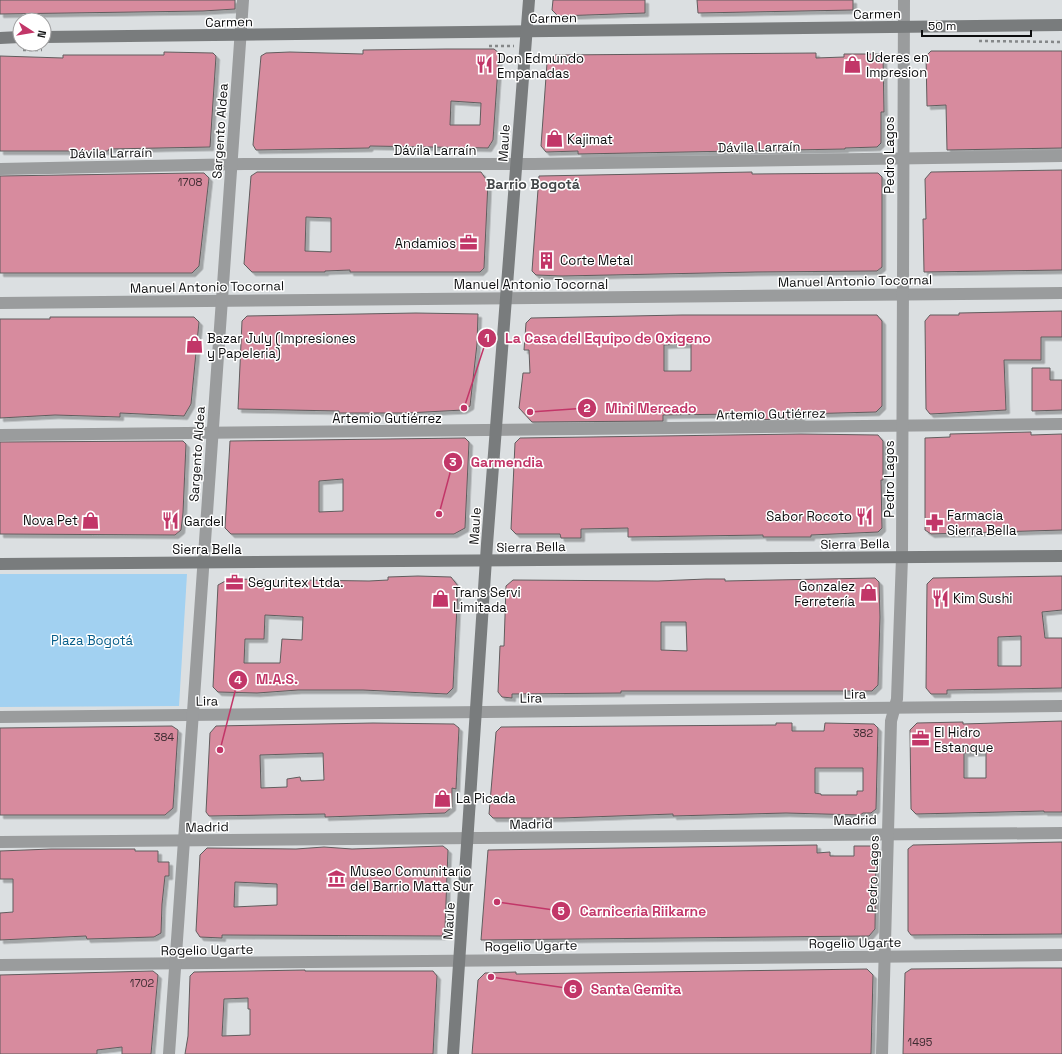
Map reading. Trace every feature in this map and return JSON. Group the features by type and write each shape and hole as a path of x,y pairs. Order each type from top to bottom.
{"main road":[{"name":"Maule","path":"453,1054 486,562 529,0"},
{"name":"Carmen","path":"52,37 241,36 1062,25"},
{"path":"0,38 12,38"},
{"name":"Sierra Bella","path":"0,564 486,562 1062,556"}],"street":[{"name":"Sargento Aldea","path":"169,1054 243,0"},
{"name":"Pedro Lagos","path":"882,1054 891,722 897,699 902,557 904,0"},
{"name":"Dávila Larraín","path":"0,168 231,165 516,164 1062,156"},
{"name":"Manuel Antonio Tocornal","path":"0,303 1062,293"},
{"name":"Artemio Gutiérrez","path":"0,435 903,427 1062,424"},
{"name":"Lira","path":"0,717 1062,706"},
{"name":"Madrid","path":"0,842 1062,832"},
{"name":"Rogelio Ugarte","path":"0,965 1062,955"}],"green space":[{"name":"Plaza Bogotá","path":"0,574 187,574 179,706 0,707"}],"building":[{"path":"0,0 235,0 235,9 203,11 52,13 52,12 12,12 12,14 0,14"},
{"path":"553,0 645,0 645,13 558,16 552,10"},
{"path":"697,0 853,0 853,10 698,13"},
{"path":"494,49 499,53 493,140 488,148 370,146 369,148 256,150 253,145 261,56 266,53 290,52 363,54 363,50","holes":["451,101 481,103 480,125 450,125"]},
{"path":"931,51 1062,51 1062,148 947,150 946,105 927,106 926,56"},
{"path":"164,52 213,53 216,56 210,147 109,149 108,151 0,151 0,56 63,58 63,55 164,55"},
{"path":"816,53 816,58 844,57 844,54 883,54 884,112 881,112 881,143 877,147 845,149 578,154 578,151 546,152 541,146 547,63 555,55"},
{"path":"1062,170 1062,270 924,272 923,219 926,219 925,179 931,172"},
{"path":"257,172 481,172 488,182 484,268 480,272 350,272 350,270 325,272 252,272 244,264 251,176","holes":["306,217 331,218 331,252 305,251"]},
{"path":"752,172 752,174 878,173 882,177 882,267 877,271 562,276 536,275 532,271 539,176"},
{"path":"204,173 209,178 199,266 192,273 0,273 0,176"},
{"path":"1062,311 1062,337 1041,337 1041,360 1004,360 1006,410 930,414 926,409 925,321 930,315"},
{"path":"416,313 478,314 477,344 470,406 463,410 407,413 339,413 339,411 238,409 242,321 247,316"},
{"path":"682,315 877,315 882,321 882,406 876,412 801,414 801,419 738,420 737,414 663,415 663,421 532,422 519,408 523,373 530,373 529,350 524,350 526,323 531,318","holes":["691,344 691,371 664,371 664,345"]},
{"path":"50,317 194,317 199,322 191,404 184,416 120,413 120,417 55,415 0,418 0,319 50,319"},
{"path":"1032,368 1050,368 1050,380 1062,380 1062,410 1032,411"},
{"path":"1031,432 1031,435 1062,434 1062,530 931,534 925,530 925,438 950,437 950,434"},
{"path":"801,434 878,435 883,441 883,480 881,480 882,528 878,532 811,535 811,537 763,537 763,535 628,537 628,528 581,529 581,538 561,538 560,534 516,534 511,529 515,443 520,438"},
{"path":"465,438 469,442 465,528 454,534 231,534 225,528 230,441","holes":["343,479 343,511 319,512 319,481"]},
{"path":"183,441 186,444 183,513 181,530 175,535 0,534 0,442"},
{"path":"1062,576 1062,610 1042,612 1045,638 1062,638 1062,688 947,690 947,694 931,694 926,688 927,584 933,578","holes":["1021,636 1021,666 998,666 998,637"]},
{"path":"388,577 451,577 458,586 453,688 447,694 363,690 298,690 257,693 218,692 213,687 218,585 229,579 369,581 388,580","holes":["265,615 303,617 302,640 282,639 280,663 244,663 245,639 264,639"]},
{"path":"875,578 879,582 880,617 878,685 872,691 621,691 621,693 512,694 512,698 502,697 498,692 500,646 504,646 506,586 513,580 658,581 725,579 725,581","holes":["661,622 686,622 687,651 661,650"]},
{"path":"1062,721 1062,812 1044,811 916,814 911,809 910,730 917,723 963,722 963,724","holes":["986,752 986,778 964,778 964,753"]},
{"path":"373,723 454,724 459,728 456,789 452,788 452,807 445,813 325,817 325,814 209,816 206,812 210,733 216,726","holes":["323,753 324,780 301,781 300,777 287,779 287,787 261,788 260,755"]},
{"path":"776,723 792,723 792,731 824,731 825,723 874,724 878,728 876,809 871,813 863,813 860,815 786,813 493,818 489,814 496,732 501,727 776,725","holes":["815,768 863,768 863,791 857,791 857,795 821,795 815,793"]},
{"path":"172,726 178,730 173,808 165,815 0,815 0,728"},
{"path":"1062,842 1062,934 911,935 908,931 908,849 913,845"},
{"path":"817,845 817,853 830,852 830,856 854,856 854,846 876,846 875,929 869,936 481,940 488,850"},
{"path":"443,846 448,850 445,928 442,936 222,935 222,938 200,937 196,931 200,855 207,848 296,849 324,847 352,849","holes":["235,882 277,884 277,905 234,907"]},
{"path":"51,849 135,849 135,851 158,851 158,862 169,862 169,876 165,876 161,933 154,937 87,939 86,936 0,940 0,913 13,912 13,879 0,879 0,851"},
{"path":"1062,968 1062,1054 903,1054 905,973 911,969"},
{"path":"867,969 873,975 871,1054 472,1054 478,980 485,973 516,972 516,974"},
{"path":"305,970 433,971 437,976 433,1054 185,1054 188,1036 190,976 194,972","holes":["248,998 248,1009 250,1009 250,1035 222,1036 224,999"]},
{"path":"153,971 158,975 151,1054 122,1054 122,1047 97,1050 97,1054 0,1054 0,975"}],"place":[{"name":"Uderes en Impresion","path":"853,64"},
{"name":"Don Edmundo Empanadas","path":"484,65"},
{"name":"Kajimat","path":"554,139"},
{"name":"Andamios","path":"469,243"},
{"name":"Corte Metal","path":"547,260"},
{"name":"Bazar July (Impresiones y Papeleria)","path":"194,345"},
{"name":"La Casa del Equipo de Oxigeno","path":"464,408"},
{"name":"Mini Mercado","path":"530,412"},
{"name":"Garmendia","path":"439,514"},
{"name":"Sabor Rocoto","path":"865,516"},
{"name":"Nova Pet","path":"91,520"},
{"name":"Gardel","path":"171,521"},
{"name":"Farmacia Sierra Bella","path":"934,522"},
{"name":"Seguritex Ltda.","path":"235,582"},
{"name":"Gonzalez Ferretería","path":"868,593"},
{"name":"Kim Sushi","path":"940,598"},
{"name":"Trans Servi Limitada","path":"440,599"},
{"name":"El Hidro Estanque","path":"921,739"},
{"name":"M.A.S.","path":"220,750"},
{"name":"La Picada","path":"443,798"},
{"name":"Museo Comunitario del Barrio Matta Sur","path":"337,878"},
{"name":"Carniceria Riikarne","path":"497,902"},
{"name":"Santa Gemita","path":"491,977"}],"district":[{"name":"Barrio Bogotá","path":"533,184"}]}
